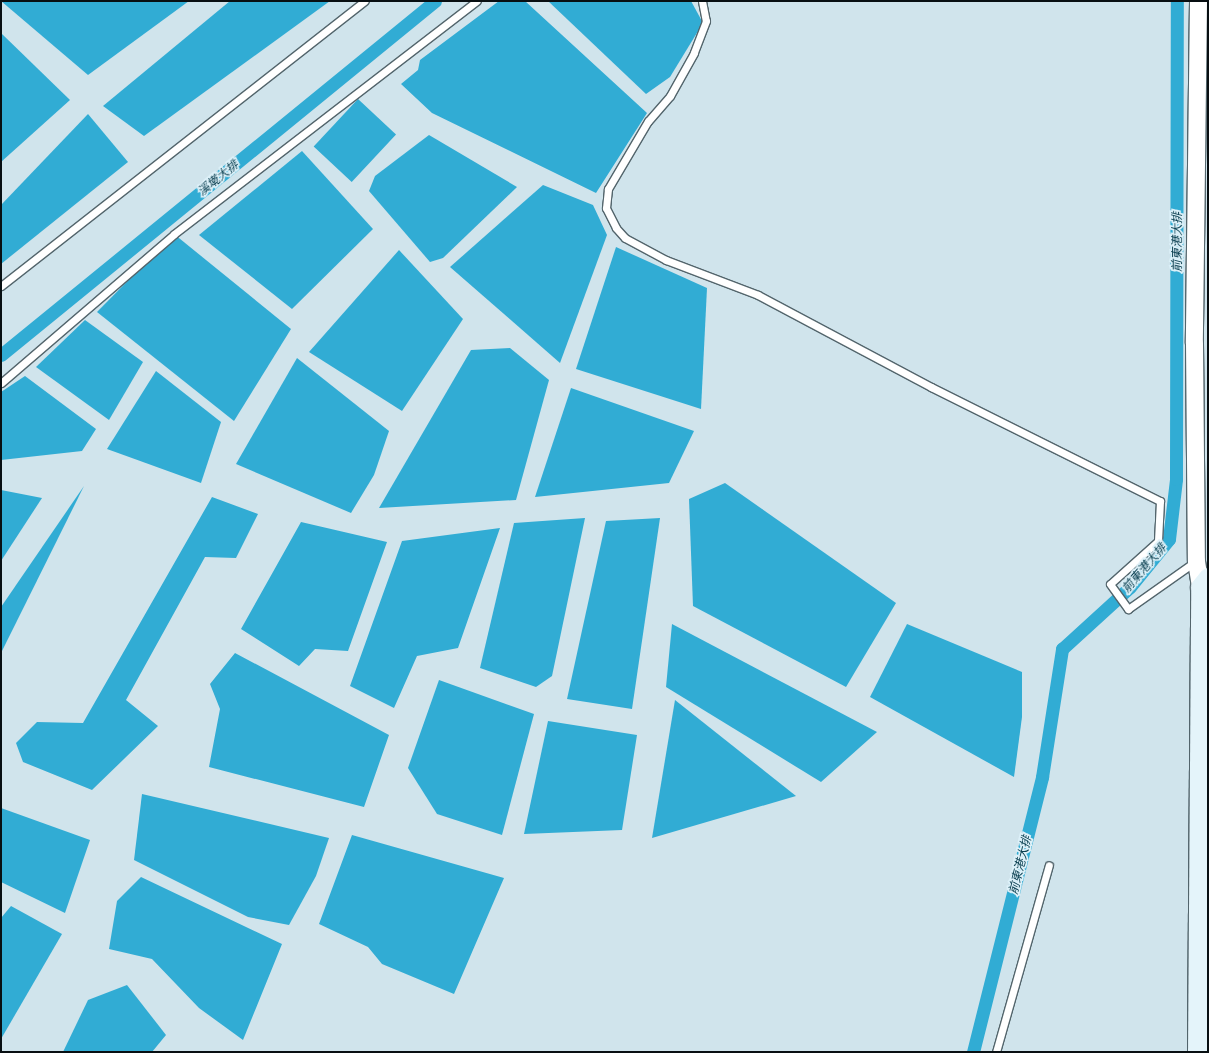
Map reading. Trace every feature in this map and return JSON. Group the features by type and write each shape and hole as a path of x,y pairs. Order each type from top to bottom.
{"main road":[{"path":"1197,1052 1204,582"}],"street":[{"path":"1198,1 1194,343 1196,561 1204,582"}],"lane":[{"path":"1,286 366,1"},
{"path":"1,383 174,234 477,1"},
{"path":"702,1 706,21 694,52 670,96 648,121 608,189 606,208 621,233 666,260 758,295 930,387 1160,501 1158,541 1110,584 1128,609 1196,561"},
{"path":"996,1052 1049,865"}],"water":[{"path":"1,1 189,1 88,75"},
{"path":"230,1 330,1 144,136 103,106"},
{"path":"499,1 525,1 647,113 596,193 432,113 401,84 418,70 420,60"},
{"path":"548,1 691,1 703,23 670,77 646,94"},
{"path":"1,33 70,100 1,162"},
{"path":"358,99 396,134 352,182 314,147"},
{"path":"88,114 128,162 1,264 1,205"},
{"path":"429,135 517,187 443,258 430,262 369,191 375,176"},
{"path":"302,151 373,229 292,309 199,235"},
{"path":"543,185 593,205 607,235 560,363 450,267"},
{"path":"174,234 291,329 234,421 97,312"},
{"path":"616,247 707,288 701,409 576,369"},
{"path":"399,250 463,319 402,411 309,352"},
{"path":"85,320 143,362 109,420 36,367"},
{"path":"510,348 549,380 516,500 379,508 471,350"},
{"path":"297,358 389,431 374,475 351,513 236,464"},
{"path":"156,371 221,422 201,483 107,449"},
{"path":"25,376 96,429 82,451 1,460 1,392"},
{"path":"571,388 694,431 669,483 535,497"},
{"path":"725,483 896,603 846,687 693,606 689,499"},
{"path":"84,486 1,653 1,607"},
{"path":"1,490 42,498 1,561"},
{"path":"212,497 258,514 236,558 205,557 126,700 158,726 92,790 23,762 16,743 37,722 83,723"},
{"path":"585,518 552,676 536,687 480,668 514,523"},
{"path":"660,518 632,709 567,699 606,521"},
{"path":"301,522 387,542 348,651 315,649 299,666 241,629"},
{"path":"500,528 458,648 417,656 394,708 350,686 402,541"},
{"path":"672,624 877,732 821,782 666,687"},
{"path":"907,624 1022,672 1022,717 1014,777 870,697"},
{"path":"235,653 389,735 364,807 209,767 220,709 210,684"},
{"path":"439,680 534,714 502,835 437,814 408,768"},
{"path":"675,700 796,796 652,838"},
{"path":"548,721 637,735 622,830 524,834"},
{"path":"142,794 329,838 316,876 289,925 248,917 134,860"},
{"path":"1,808 90,840 65,913 1,882"},
{"path":"352,835 504,878 454,994 382,964 368,947 319,924"},
{"path":"141,877 282,944 243,1040 199,1008 152,959 109,949 117,901"},
{"path":"11,906 62,934 1,1039 1,918"},
{"path":"127,985 166,1035 152,1052 63,1052 88,1000"}],"waterway":[{"name":"溪墘大排","path":"1,355 435,1"},
{"name":"前東港大排","path":"973,1052 1042,777 1062,649 1130,587 1169,539 1176,479 1177,1"}]}
